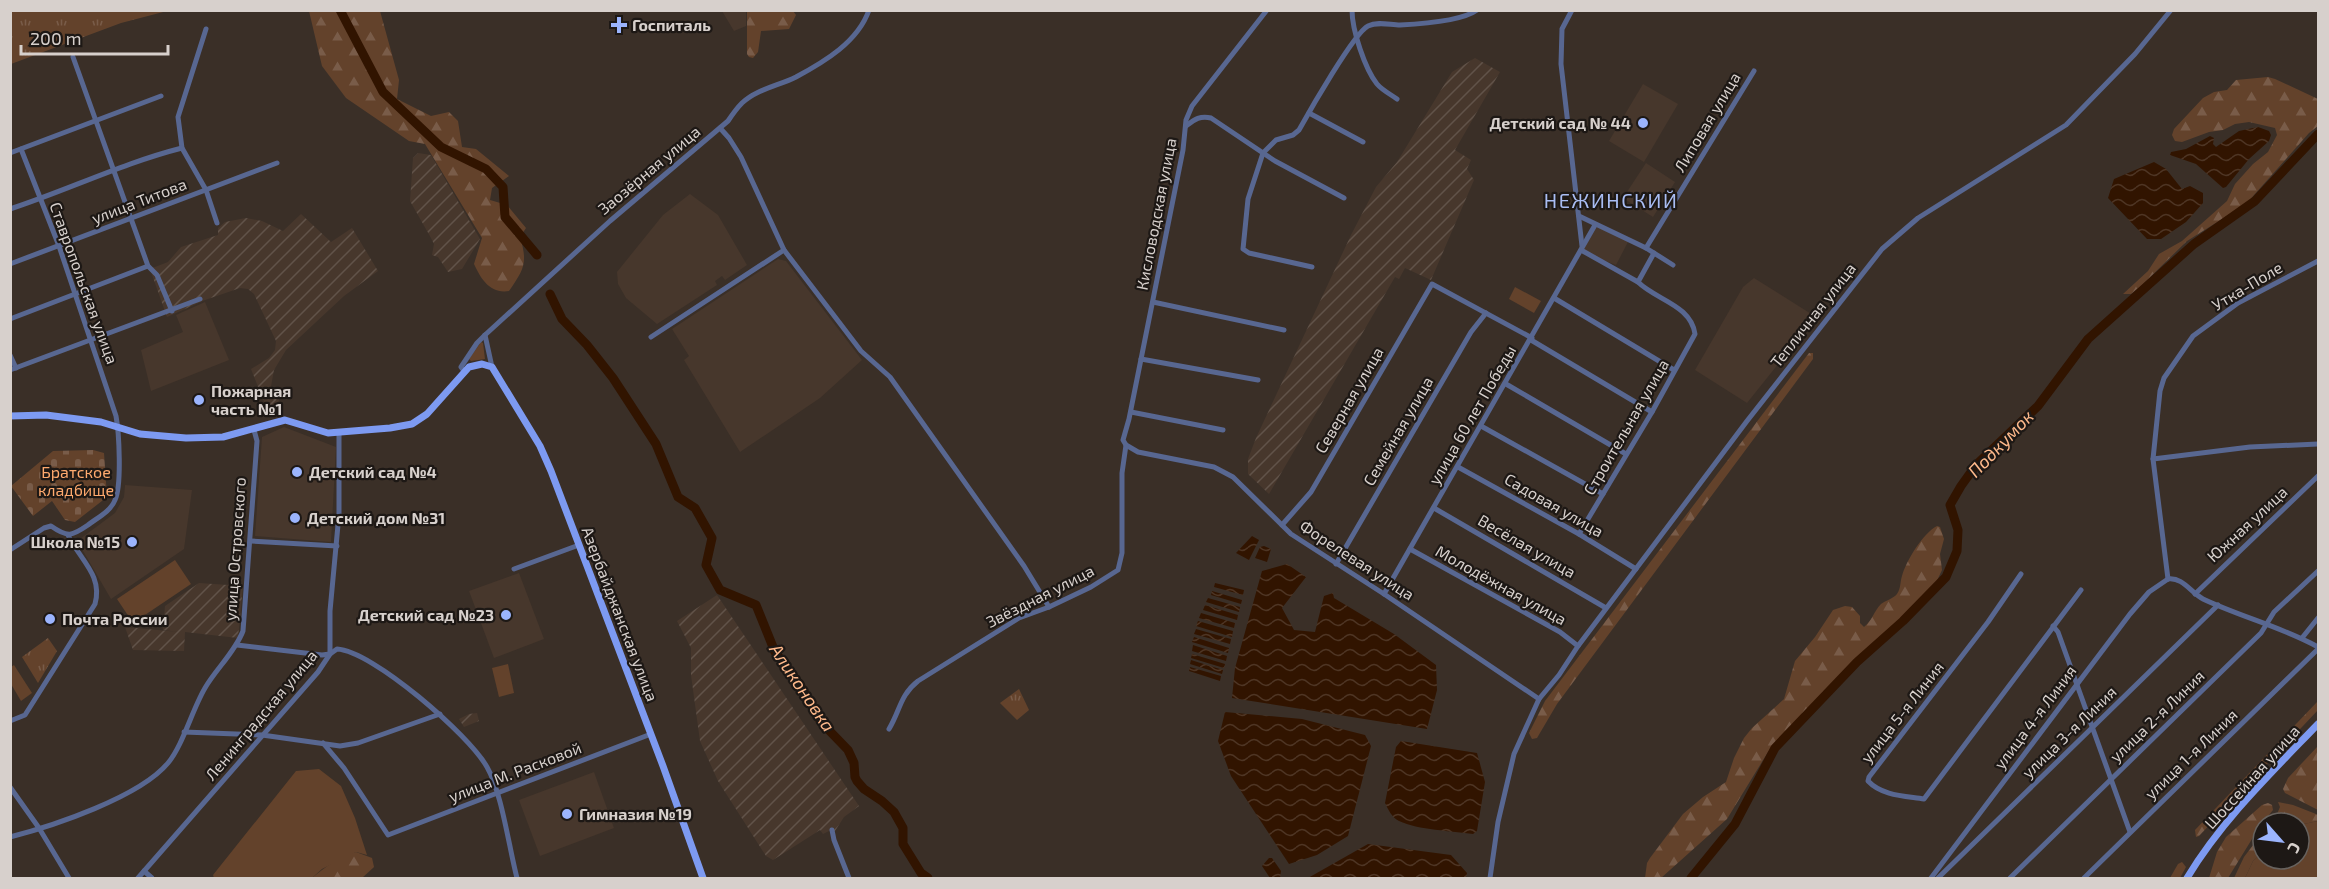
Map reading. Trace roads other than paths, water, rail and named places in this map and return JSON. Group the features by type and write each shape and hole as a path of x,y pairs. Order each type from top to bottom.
{"main road":[{"path":"10,416 46,415 101,422 158,437 186,438 216,438 254,430 285,420 319,432 339,433 390,428 415,422 436,404 465,370 475,364 492,368"},
{"name":"Азербайджанская улица","path":"492,368 540,446 651,734 702,879"},
{"name":"Шоссейная улица","path":"2187,879 2206,849 2239,807 2319,724"}],"street":[{"name":"Заозёрная улица","path":"465,370 461,367 485,334 610,221 720,128 742,103 763,90 795,78 847,44 865,21 869,10"},
{"name":"Кисловодская улица","path":"1126,445 1124,435 1154,302 1188,113 1267,10"},
{"path":"1352,10 1357,37 1375,81 1383,90 1397,99"},
{"path":"1312,267 1249,253 1242,249 1251,186 1263,153 1276,140 1293,135 1299,130 1357,37 1368,26 1401,25 1464,17 1477,10"},
{"path":"1572,10 1562,29 1561,64 1582,249 1638,282 1654,253"},
{"name":"Тепличная улица","path":"1490,879 1507,779 1514,754 1539,699 1747,421 1882,249 1918,218 2066,125 2135,54 2171,10"},
{"path":"206,29 177,117 182,148 206,190 217,223"},
{"path":"74,57 95,122 148,266 157,275 172,311"},
{"name":"Липовая улица","path":"1646,248 1754,71"},
{"path":"10,153 162,96"},
{"path":"1309,112 1364,142"},
{"path":"1186,126 1196,118 1204,116 1211,118 1263,153 1344,198"},
{"path":"720,128 735,147 784,250 861,351 890,377 1024,566 1048,607"},
{"path":"10,209 40,200 112,170 182,148"},
{"name":"Ставропольская улица","path":"21,149 59,246 118,427 118,483 115,500 104,513 79,531 68,535"},
{"name":"улица Титова","path":"10,264 277,163"},
{"path":"1579,216 1646,248 1673,265"},
{"name":"улица 60 лет Победы","path":"1384,594 1595,225"},
{"path":"651,337 784,250"},
{"name":"Утка-Поле","path":"2168,579 2153,459 2164,378 2193,336 2238,303 2319,261"},
{"path":"10,319 75,292 148,266"},
{"name":"Строительная улица","path":"1579,534 1652,412 1695,334 1693,323 1686,313 1638,282"},
{"name":"Северная улица","path":"1281,525 1311,492 1432,284 1486,313"},
{"path":"1554,298 1674,370"},
{"path":"10,355 13,369 200,299"},
{"path":"1154,302 1284,330"},
{"path":"1486,313 1652,412"},
{"name":"Семейная улица","path":"1336,564 1471,332 1486,313"},
{"path":"485,334 492,368"},
{"path":"1141,359 1258,380"},
{"path":"1506,384 1626,454"},
{"path":"1131,412 1223,430"},
{"path":"1481,426 1602,494"},
{"name":"улица Островского","path":"10,837 115,799 151,778 170,762 204,689 237,645 243,631 257,441 254,430"},
{"name":"Ленинградская улица","path":"138,879 318,672 330,654 330,611 337,546 339,433"},
{"path":"2153,459 2250,447 2319,444"},
{"name":"Звёздная улица","path":"889,729 900,708 904,694 918,681 1019,618 1102,581 1118,570 1122,553 1122,473 1126,445"},
{"name":"Форелевая улица","path":"1126,445 1138,452 1214,467 1233,477 1291,534 1539,699"},
{"name":"Садовая улица","path":"1458,467 1579,534 1636,569"},
{"name":"Южная улица","path":"2195,594 2319,476"},
{"name":"Весёлая улица","path":"1434,508 1606,608"},
{"path":"10,550 44,528 51,526 68,535 97,582 98,592 95,604 25,715 10,721"},
{"path":"250,541 337,546"},
{"path":"514,569 579,545"},
{"name":"Молодёжная улица","path":"1410,549 1560,632 1578,646"},
{"name":"улица 2-я Линия","path":"2010,879 2261,633 2274,612 2319,571"},
{"name":"улица 5-я Линия","path":"2021,574 1988,622 1869,777 1868,781 1871,785 1893,794 1924,799 2081,590"},
{"path":"2168,579 2180,581 2195,594 2302,638 2319,648"},
{"name":"улица 4-я Линия","path":"1931,879 2143,599 2168,579"},
{"name":"улица 3-я Линия","path":"1938,879 2218,605"},
{"path":"2302,638 2319,618"},
{"path":"2053,627 2058,632 2078,682 2130,832"},
{"path":"237,645 322,655 342,649 368,660 440,714 487,767 497,793 517,879"},
{"name":"улица 1-я Линия","path":"2084,879 2319,648"},
{"path":"184,732 262,735 340,746 358,743 440,714"},
{"name":"улица М. Расковой","path":"323,743 344,768 388,835 651,734"},
{"path":"10,787 39,828 69,879"},
{"path":"832,830 849,879"},
{"path":"144,871 152,879"}],"water":[{"path":"2258,127 2269,131 2271,135 2269,141 2223,188 2196,164 2170,155 2171,152 2186,149 2210,136 2214,138 2213,144 2216,147 2239,131"},
{"path":"2154,162 2166,169 2182,189 2190,186 2203,193 2203,203 2186,222 2161,239 2147,239 2108,198 2114,179"},
{"path":"1252,536 1259,540 1249,560 1236,553"},
{"path":"1260,547 1271,549 1267,562 1255,558"},
{"path":"1287,564 1306,577 1282,608 1294,630 1315,632 1324,596 1333,593 1334,598 1394,634 1436,665 1437,690 1427,729 1232,698 1235,668 1262,571"},
{"path":"1215,583 1244,590 1243,595 1214,587"},
{"path":"1212,591 1242,600 1241,604 1211,595"},
{"path":"1208,598 1240,607 1239,612 1206,602"},
{"path":"1205,605 1238,615 1237,620 1203,610"},
{"path":"1201,613 1235,623 1234,628 1199,618"},
{"path":"1198,621 1233,631 1232,637 1196,626"},
{"path":"1196,629 1231,639 1230,644 1194,634"},
{"path":"1194,637 1229,648 1228,653 1192,642"},
{"path":"1193,645 1227,656 1226,661 1192,651"},
{"path":"1192,654 1225,664 1224,668 1191,658"},
{"path":"1191,660 1223,670 1222,674 1190,664"},
{"path":"1190,667 1221,676 1220,681 1189,671"},
{"path":"1225,712 1302,719 1365,735 1371,746 1348,836 1317,855 1289,864 1231,776 1218,741"},
{"path":"1401,741 1477,753 1485,782 1477,831 1473,834 1425,828 1407,824 1392,816 1385,803 1396,747"},
{"path":"1368,844 1451,855 1467,873 1466,878 1308,878"},
{"path":"1269,858 1272,858 1281,871 1280,878 1270,878 1262,866"}],"waterway":[{"name":"Аликоновка","path":"340,10 383,92 441,147 486,169 503,187 505,217 537,255"},
{"name":"Подкумок","path":"1691,878 1735,824 1775,748 1857,662 1903,621 1946,577 1957,551 1958,530 1950,505 1976,465 2038,406 2088,339 2194,244 2255,201 2318,134"},
{"name":"Аликоновка","path":"550,294 562,319 587,345 613,378 656,444 678,497 695,508 712,538 706,565 720,590 756,605 775,652 800,685 821,722 848,750 854,763 857,781 894,812 903,828 903,844 921,873 928,878"}],"place":[{"name":"Госпиталь","path":"619,25"},
{"name":"Детский сад № 44","path":"1643,123"},
{"name":"Пожарная часть №1","path":"199,400"},
{"name":"Детский сад №4","path":"297,472"},
{"name":"Детский дом №31","path":"295,518"},
{"name":"Школа №15","path":"132,542"},
{"name":"Детский сад №23","path":"506,615"},
{"name":"Почта России","path":"50,619"},
{"name":"Гимназия №19","path":"567,814"}],"district":[{"name":"НЕЖИНСКИЙ","path":"1611,201"}],"park label":[{"name":"Братское кладбище","path":"76,481"}]}
